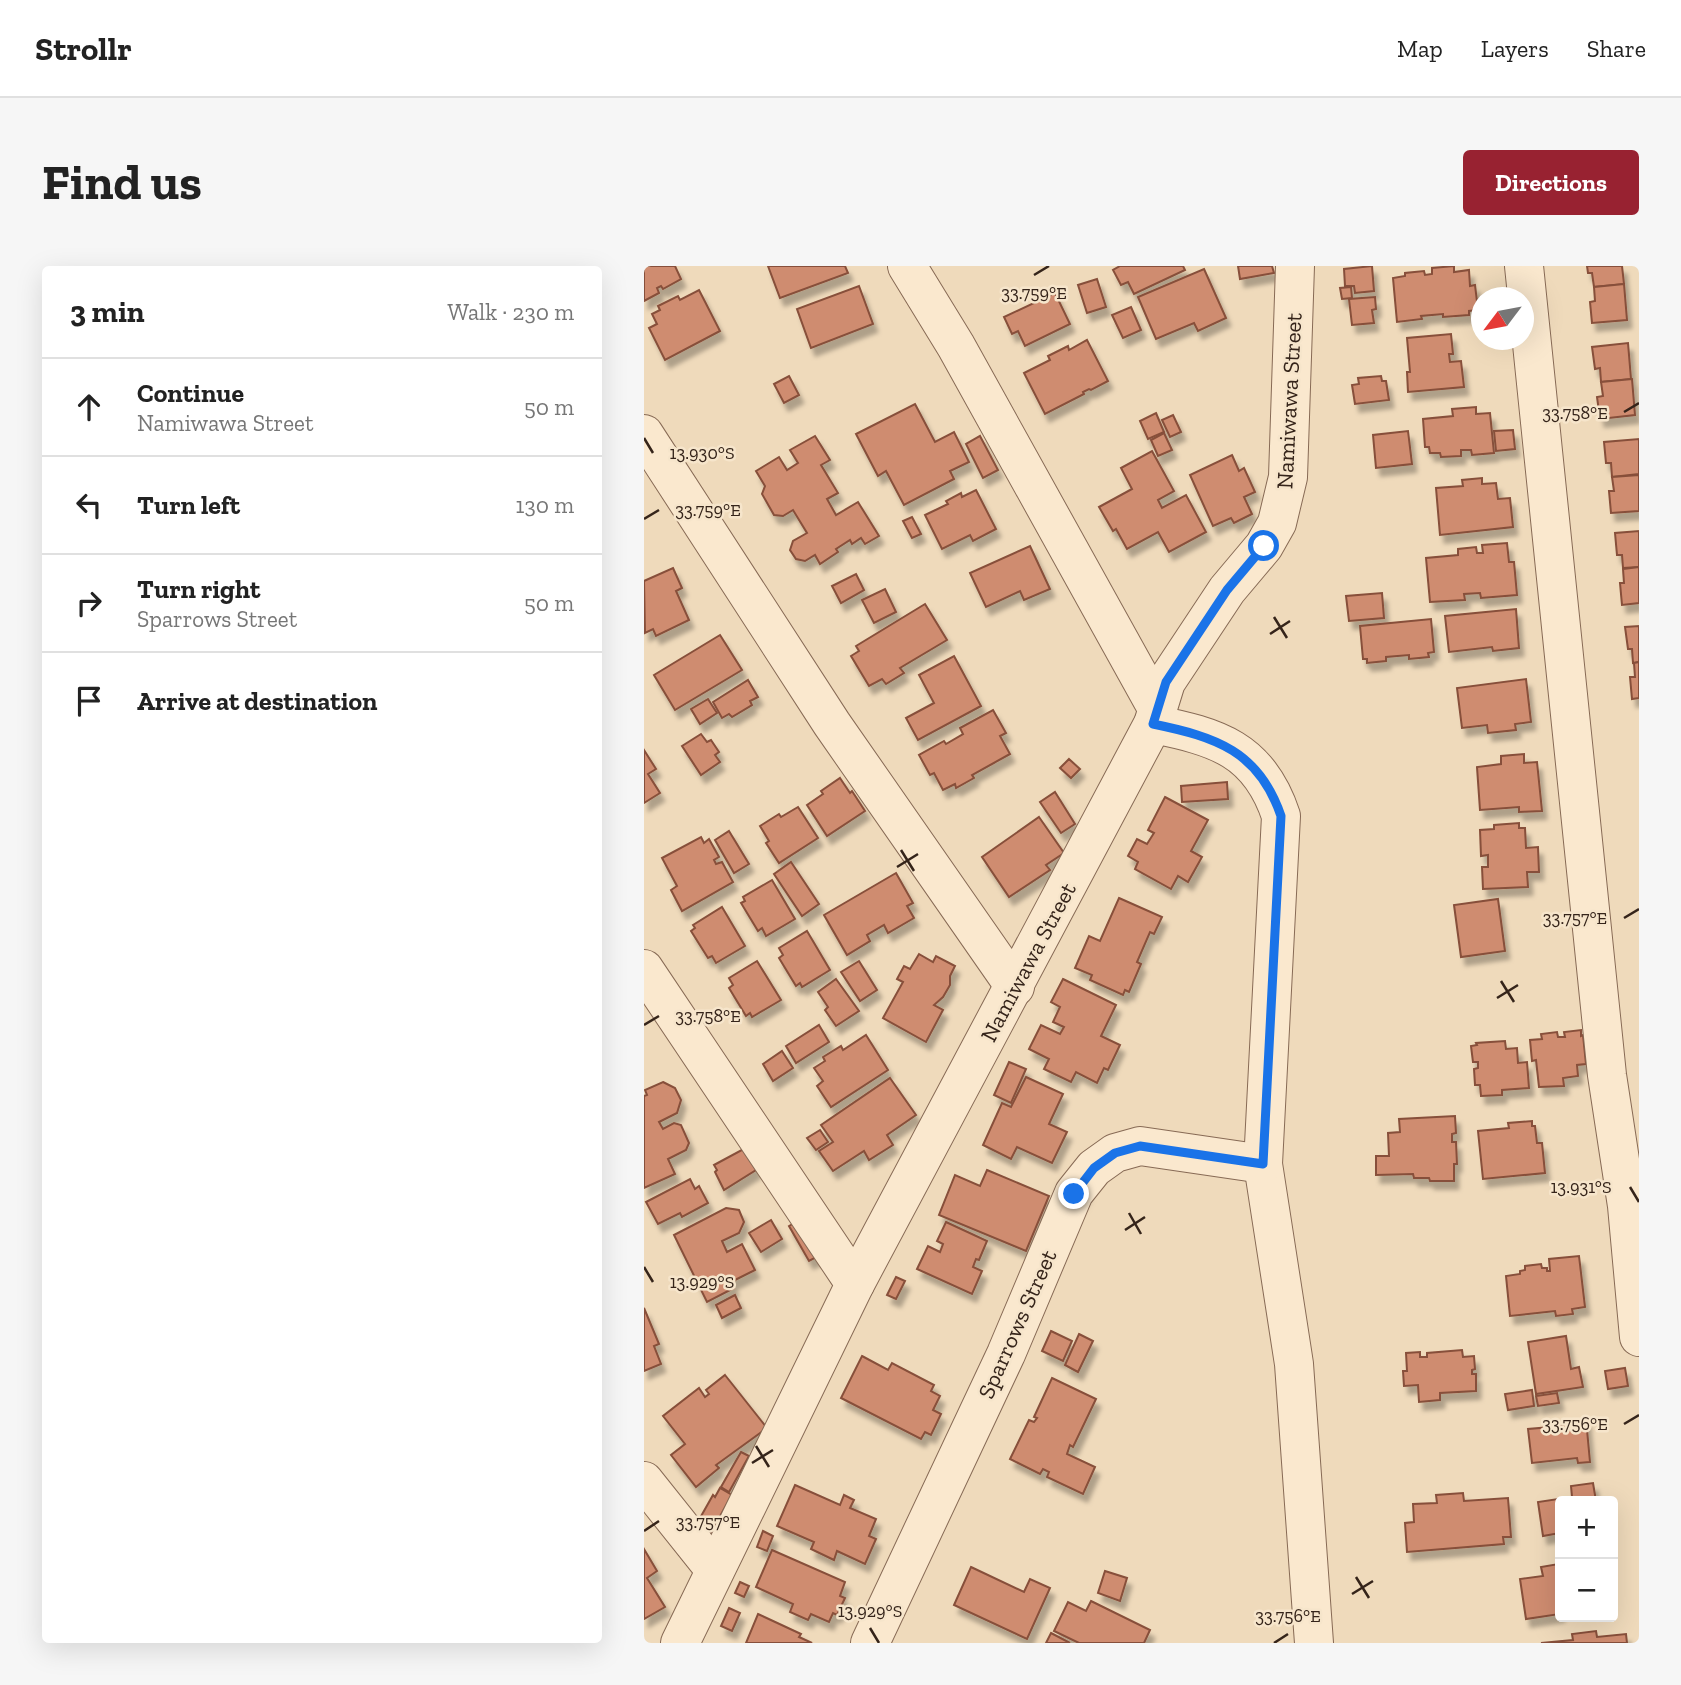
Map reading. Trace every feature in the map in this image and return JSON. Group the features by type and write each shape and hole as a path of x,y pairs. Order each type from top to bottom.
{"street":[{"path":"907,266 956,346 1156,717 1233,749 1261,774 1273,793 1281,816 1263,1164 1294,1364 1314,1643"},
{"name":"Namiwawa Street","path":"680,1643 856,1284 1156,717 1166,682 1227,590 1264,546 1277,523 1288,477 1295,266"},
{"path":"1524,266 1623,1074 1627,1206 1639,1337"},
{"path":"644,434 832,724 1015,987"},
{"path":"644,969 856,1284"},
{"name":"Sparrows Street","path":"870,1643 1006,1354 1074,1194 1094,1168 1115,1153 1140,1146 1263,1164"},
{"path":"644,1481 715,1570"}],"building":[{"path":"644,266 675,266 681,279 663,289 661,286 657,288 659,293 644,301"},
{"path":"768,266 845,266 848,273 780,298"},
{"path":"1120,266 1183,266 1185,270 1134,294 1128,282 1121,285 1113,270"},
{"path":"1238,266 1272,266 1274,273 1240,279"},
{"path":"1372,266 1374,291 1355,293 1354,286 1345,286 1344,269"},
{"path":"1454,266 1454,272 1469,270 1470,286 1475,287 1471,287 1469,315 1421,316 1422,319 1397,322 1393,278 1405,276 1405,273 1424,271 1425,275 1432,274 1432,268"},
{"path":"1587,266 1622,266 1624,284 1594,287 1592,273 1588,273"},
{"path":"1204,269 1226,318 1198,331 1194,323 1156,339 1138,297"},
{"path":"1097,279 1106,307 1087,313 1078,285"},
{"path":"1624,284 1627,320 1592,323 1590,302 1595,301 1594,287"},
{"path":"859,286 873,324 811,348 797,309"},
{"path":"1351,287 1352,298 1342,299 1340,288"},
{"path":"699,290 720,331 665,360 649,328 657,324 652,314 660,310 658,306 678,296 680,300"},
{"path":"1055,293 1070,324 1025,346 1018,331 1012,334 1004,317"},
{"path":"1375,297 1376,309 1372,310 1374,323 1352,325 1349,299"},
{"path":"1131,307 1141,330 1123,338 1112,315"},
{"path":"1451,334 1453,354 1449,354 1450,362 1461,361 1464,387 1408,392 1407,372 1410,372 1407,338"},
{"path":"1087,340 1108,381 1045,414 1024,373 1050,360 1048,356 1068,346 1069,350"},
{"path":"1628,343 1631,379 1601,382 1600,368 1595,369 1592,347"},
{"path":"789,376 799,395 784,403 774,384"},
{"path":"1381,376 1382,381 1386,381 1389,400 1355,404 1352,385 1359,384 1358,378"},
{"path":"1632,379 1635,415 1600,419 1597,397 1603,396 1601,382"},
{"path":"915,404 935,442 954,432 969,462 950,471 954,479 904,505 886,471 878,476 856,434"},
{"path":"1476,407 1476,414 1490,413 1494,453 1472,455 1471,450 1461,450 1461,456 1441,457 1440,453 1430,453 1429,447 1425,447 1423,419 1453,416 1452,409"},
{"path":"1156,413 1164,432 1148,439 1140,421"},
{"path":"1173,415 1181,432 1170,437 1162,420"},
{"path":"1513,430 1515,449 1496,451 1494,431"},
{"path":"1408,431 1412,464 1376,468 1373,435"},
{"path":"1164,433 1172,450 1158,456 1151,440"},
{"path":"815,436 830,460 821,465 838,493 827,499 836,515 858,502 879,536 865,544 861,538 852,544 850,540 820,564 815,555 805,561 796,559 790,550 793,541 807,533 793,510 783,516 774,515 762,494 765,486 756,471 779,457 787,470 798,463 790,450"},
{"path":"980,436 998,470 983,478 966,444"},
{"path":"1639,439 1639,474 1612,477 1611,463 1606,463 1604,442"},
{"path":"1152,451 1174,491 1158,500 1162,508 1186,495 1206,532 1169,552 1158,532 1127,549 1099,507 1132,489 1121,468"},
{"path":"1232,455 1239,471 1244,468 1255,492 1244,497 1252,514 1234,523 1231,518 1213,526 1190,475"},
{"path":"1639,475 1639,511 1611,513 1609,491 1614,491 1612,477"},
{"path":"1482,478 1482,484 1496,483 1498,499 1510,498 1513,527 1440,535 1436,488 1463,486 1462,480"},
{"path":"976,490 996,529 973,541 970,535 942,549 925,515 948,504 946,501 961,493 962,497"},
{"path":"912,517 921,534 912,538 903,521"},
{"path":"1639,531 1639,567 1623,568 1622,555 1617,555 1615,533"},
{"path":"1507,543 1509,562 1514,562 1517,595 1481,598 1480,593 1464,594 1465,600 1430,602 1426,558 1458,555 1458,549 1476,547 1477,553 1483,553 1482,545"},
{"path":"1030,546 1050,589 1024,600 1020,591 986,607 970,573"},
{"path":"1639,567 1639,603 1622,605 1620,583 1624,583 1623,569"},
{"path":"673,568 682,588 676,591 689,620 656,636 653,629 645,633 644,581"},
{"path":"856,574 864,590 841,603 832,586"},
{"path":"885,589 896,612 874,623 862,600"},
{"path":"1382,593 1384,618 1349,621 1346,596"},
{"path":"925,604 947,640 900,668 904,673 886,684 882,679 869,686 851,656 859,651 856,646"},
{"path":"1516,609 1519,648 1493,651 1492,647 1449,652 1445,616"},
{"path":"1431,619 1434,652 1428,653 1429,657 1386,657 1386,661 1367,663 1367,659 1363,659 1360,626"},
{"path":"1639,626 1639,662 1633,663 1625,627"},
{"path":"720,635 742,670 675,710 654,675"},
{"path":"954,656 981,706 918,740 906,718 934,703 919,675"},
{"path":"1639,662 1639,698 1632,699 1630,677 1635,677 1634,663"},
{"path":"1526,679 1531,722 1515,724 1516,730 1488,733 1487,725 1462,728 1457,688"},
{"path":"748,680 758,697 750,701 752,705 732,717 729,714 722,718 713,702"},
{"path":"708,699 717,713 700,724 691,709"},
{"path":"993,710 1006,733 1000,736 1010,754 972,775 974,778 956,788 955,784 943,790 934,773 930,775 919,755 963,734 960,728"},
{"path":"701,734 707,742 711,740 719,752 715,755 720,762 701,775 682,746"},
{"path":"644,750 656,769 648,774 660,793 644,803"},
{"path":"1524,754 1524,763 1537,762 1542,811 1519,812 1519,807 1480,810 1477,767 1501,764 1501,756"},
{"path":"1069,759 1080,769 1071,778 1060,768"},
{"path":"840,778 865,811 827,836 807,805"},
{"path":"1227,782 1228,799 1182,802 1181,786"},
{"path":"1055,792 1075,824 1061,833 1040,802"},
{"path":"1165,797 1208,820 1191,851 1202,857 1188,882 1178,876 1171,889 1135,869 1138,862 1128,856 1137,839 1147,844 1154,833 1148,830"},
{"path":"798,807 818,838 779,863 766,843 769,841 760,826 779,814 781,817"},
{"path":"1039,817 1064,853 1046,865 1050,870 1009,897 982,857"},
{"path":"1519,823 1519,828 1525,828 1526,848 1538,847 1539,872 1527,872 1528,887 1483,889 1482,867 1488,867 1488,855 1481,856 1480,830 1494,829 1494,825"},
{"path":"729,831 749,864 734,873 715,840"},
{"path":"701,837 704,843 709,839 719,857 714,860 716,864 722,862 733,882 682,911 671,890 677,886 662,858"},
{"path":"791,862 819,904 802,916 774,874"},
{"path":"896,873 913,903 907,906 914,918 888,933 884,925 867,935 870,941 847,955 824,915"},
{"path":"772,880 795,919 766,936 762,928 758,931 741,903 745,901 743,897"},
{"path":"1119,898 1162,917 1154,934 1150,932 1137,962 1141,964 1129,992 1125,990 1123,995 1090,980 1092,975 1075,968 1089,936 1100,941"},
{"path":"1498,899 1505,951 1461,957 1454,905"},
{"path":"722,907 745,946 716,963 712,956 708,958 691,931 695,928 693,925"},
{"path":"807,931 830,970 802,987 800,983 796,986 779,958 783,955 779,948"},
{"path":"919,954 933,962 936,956 955,966 950,976 950,985 934,1005 943,1010 926,1042 883,1018 903,982 897,979 904,966 910,969"},
{"path":"757,961 781,1000 752,1017 750,1013 746,1016 729,988 733,985 729,978"},
{"path":"859,961 877,990 860,1001 841,972"},
{"path":"836,979 859,1011 836,1026 825,1010 828,1007 818,992"},
{"path":"1063,979 1116,1005 1101,1036 1120,1045 1108,1070 1104,1068 1097,1083 1076,1072 1071,1082 1044,1069 1049,1059 1029,1049 1041,1025 1060,1034 1064,1027 1053,1022 1060,1007 1051,1002"},
{"path":"819,1025 829,1042 796,1063 786,1046"},
{"path":"1581,1030 1586,1064 1577,1065 1578,1076 1563,1078 1564,1086 1539,1087 1536,1060 1532,1061 1530,1040 1542,1039 1541,1034 1557,1032 1558,1037 1565,1037 1564,1032"},
{"path":"866,1035 888,1070 831,1107 817,1086 823,1081 814,1068 825,1061 823,1057 841,1046 843,1050"},
{"path":"1505,1041 1506,1049 1517,1048 1518,1063 1527,1062 1529,1088 1502,1090 1502,1095 1481,1096 1480,1085 1475,1085 1474,1069 1478,1068 1478,1062 1473,1062 1471,1046 1477,1045 1476,1043"},
{"path":"782,1051 793,1068 773,1081 763,1064"},
{"path":"1009,1062 1026,1069 1011,1103 994,1095"},
{"path":"1026,1077 1063,1094 1049,1124 1067,1132 1052,1163 1017,1147 1011,1159 983,1145 1002,1103 1011,1107"},
{"path":"890,1078 916,1115 887,1135 893,1145 869,1160 864,1151 833,1171 819,1151 833,1142 821,1125"},
{"path":"663,1082 675,1088 681,1100 677,1113 659,1122 663,1129 674,1123 681,1125 689,1143 686,1150 668,1159 675,1174 644,1188 645,1090"},
{"path":"1455,1116 1456,1133 1452,1134 1452,1142 1456,1142 1457,1164 1454,1164 1454,1181 1430,1181 1429,1178 1414,1178 1413,1174 1376,1175 1376,1156 1389,1156 1388,1133 1400,1132 1399,1119"},
{"path":"1532,1121 1537,1143 1542,1143 1545,1173 1483,1179 1478,1131 1509,1128 1508,1123"},
{"path":"820,1130 828,1142 816,1150 807,1138"},
{"path":"751,1145 756,1170 724,1190 714,1165"},
{"path":"987,1170 1049,1196 1026,1251 939,1215 955,1175 980,1186"},
{"path":"690,1179 695,1189 699,1186 708,1203 682,1217 680,1213 658,1224 646,1202"},
{"path":"726,1208 739,1210 744,1222 739,1233 722,1241 727,1252 742,1244 755,1270 731,1282 734,1288 707,1302 674,1235"},
{"path":"803,1218 824,1253 809,1261 789,1226"},
{"path":"771,1220 782,1239 761,1252 749,1233"},
{"path":"946,1222 987,1241 973,1267 982,1271 972,1294 917,1269 928,1246 940,1252 943,1244 937,1241"},
{"path":"1579,1256 1585,1307 1572,1309 1573,1314 1556,1316 1555,1311 1510,1316 1506,1276 1520,1274 1520,1271 1525,1270 1525,1266 1541,1264 1542,1268 1550,1271 1549,1259"},
{"path":"896,1277 905,1281 896,1299 887,1295"},
{"path":"735,1295 741,1308 722,1318 716,1305"},
{"path":"644,1308 659,1344 654,1346 661,1364 644,1371"},
{"path":"1051,1331 1072,1341 1063,1361 1042,1351"},
{"path":"1079,1334 1093,1341 1078,1372 1065,1365"},
{"path":"1566,1336 1571,1369 1579,1367 1583,1387 1536,1394 1528,1342"},
{"path":"1462,1350 1463,1357 1474,1356 1475,1369 1472,1374 1476,1374 1476,1391 1440,1393 1440,1400 1419,1402 1418,1385 1404,1386 1406,1353 1420,1352 1420,1357 1427,1357 1427,1353"},
{"path":"862,1356 888,1370 892,1363 934,1385 931,1391 940,1396 933,1410 941,1414 931,1435 925,1432 921,1439 841,1398"},
{"path":"1625,1368 1628,1386 1608,1389 1605,1371"},
{"path":"725,1375 767,1428 716,1465 719,1468 696,1487 671,1455 685,1444 663,1416 699,1388 705,1397 709,1394 706,1390"},
{"path":"1052,1378 1096,1399 1067,1454 1095,1467 1083,1494 1047,1477 1049,1472 1043,1469 1040,1474 1010,1459 1029,1420 1034,1422 1037,1418 1034,1417"},
{"path":"1532,1390 1534,1406 1508,1410 1505,1394"},
{"path":"1557,1393 1559,1403 1538,1406 1536,1396"},
{"path":"1586,1419 1590,1462 1578,1463 1577,1458 1532,1463 1528,1429 1563,1426 1562,1421"},
{"path":"741,1452 749,1456 729,1492 721,1487"},
{"path":"1593,1483 1595,1496 1572,1496 1571,1486"},
{"path":"795,1485 840,1505 844,1495 854,1500 850,1508 876,1519 869,1536 876,1539 865,1564 837,1551 834,1560 811,1549 814,1542 777,1526"},
{"path":"720,1488 732,1495 710,1534 700,1518"},
{"path":"1463,1493 1464,1501 1508,1498 1511,1537 1503,1537 1504,1544 1407,1552 1405,1523 1414,1522 1413,1504 1437,1503 1436,1495"},
{"path":"1555,1500 1555,1534 1543,1536 1538,1502"},
{"path":"763,1531 773,1536 767,1551 757,1547"},
{"path":"644,1549 657,1571 647,1578 665,1607 644,1619"},
{"path":"772,1550 845,1582 840,1596 845,1598 837,1615 833,1613 829,1622 811,1614 808,1620 790,1612 793,1604 756,1587"},
{"path":"1555,1565 1555,1615 1526,1619 1520,1579 1543,1576 1541,1567"},
{"path":"971,1567 1024,1592 1030,1579 1050,1588 1027,1639 954,1605"},
{"path":"1105,1571 1127,1578 1120,1601 1098,1593"},
{"path":"740,1582 749,1586 744,1597 735,1593"},
{"path":"1091,1601 1150,1630 1144,1643 1079,1643 1054,1631 1068,1602 1086,1611"},
{"path":"729,1608 740,1613 732,1631 721,1626"},
{"path":"758,1614 801,1634 799,1637 812,1643 746,1643"},
{"path":"1596,1631 1597,1637 1626,1634 1627,1643 1541,1643 1573,1640 1572,1634"},
{"path":"1051,1633 1070,1643 1046,1643"}],"route":[{"path":"1074,1194 1094,1168 1115,1153 1140,1146 1263,1164 1281,816 1273,793 1261,774 1233,749 1194,733 1153,724 1166,682 1227,590 1264,546"}]}
